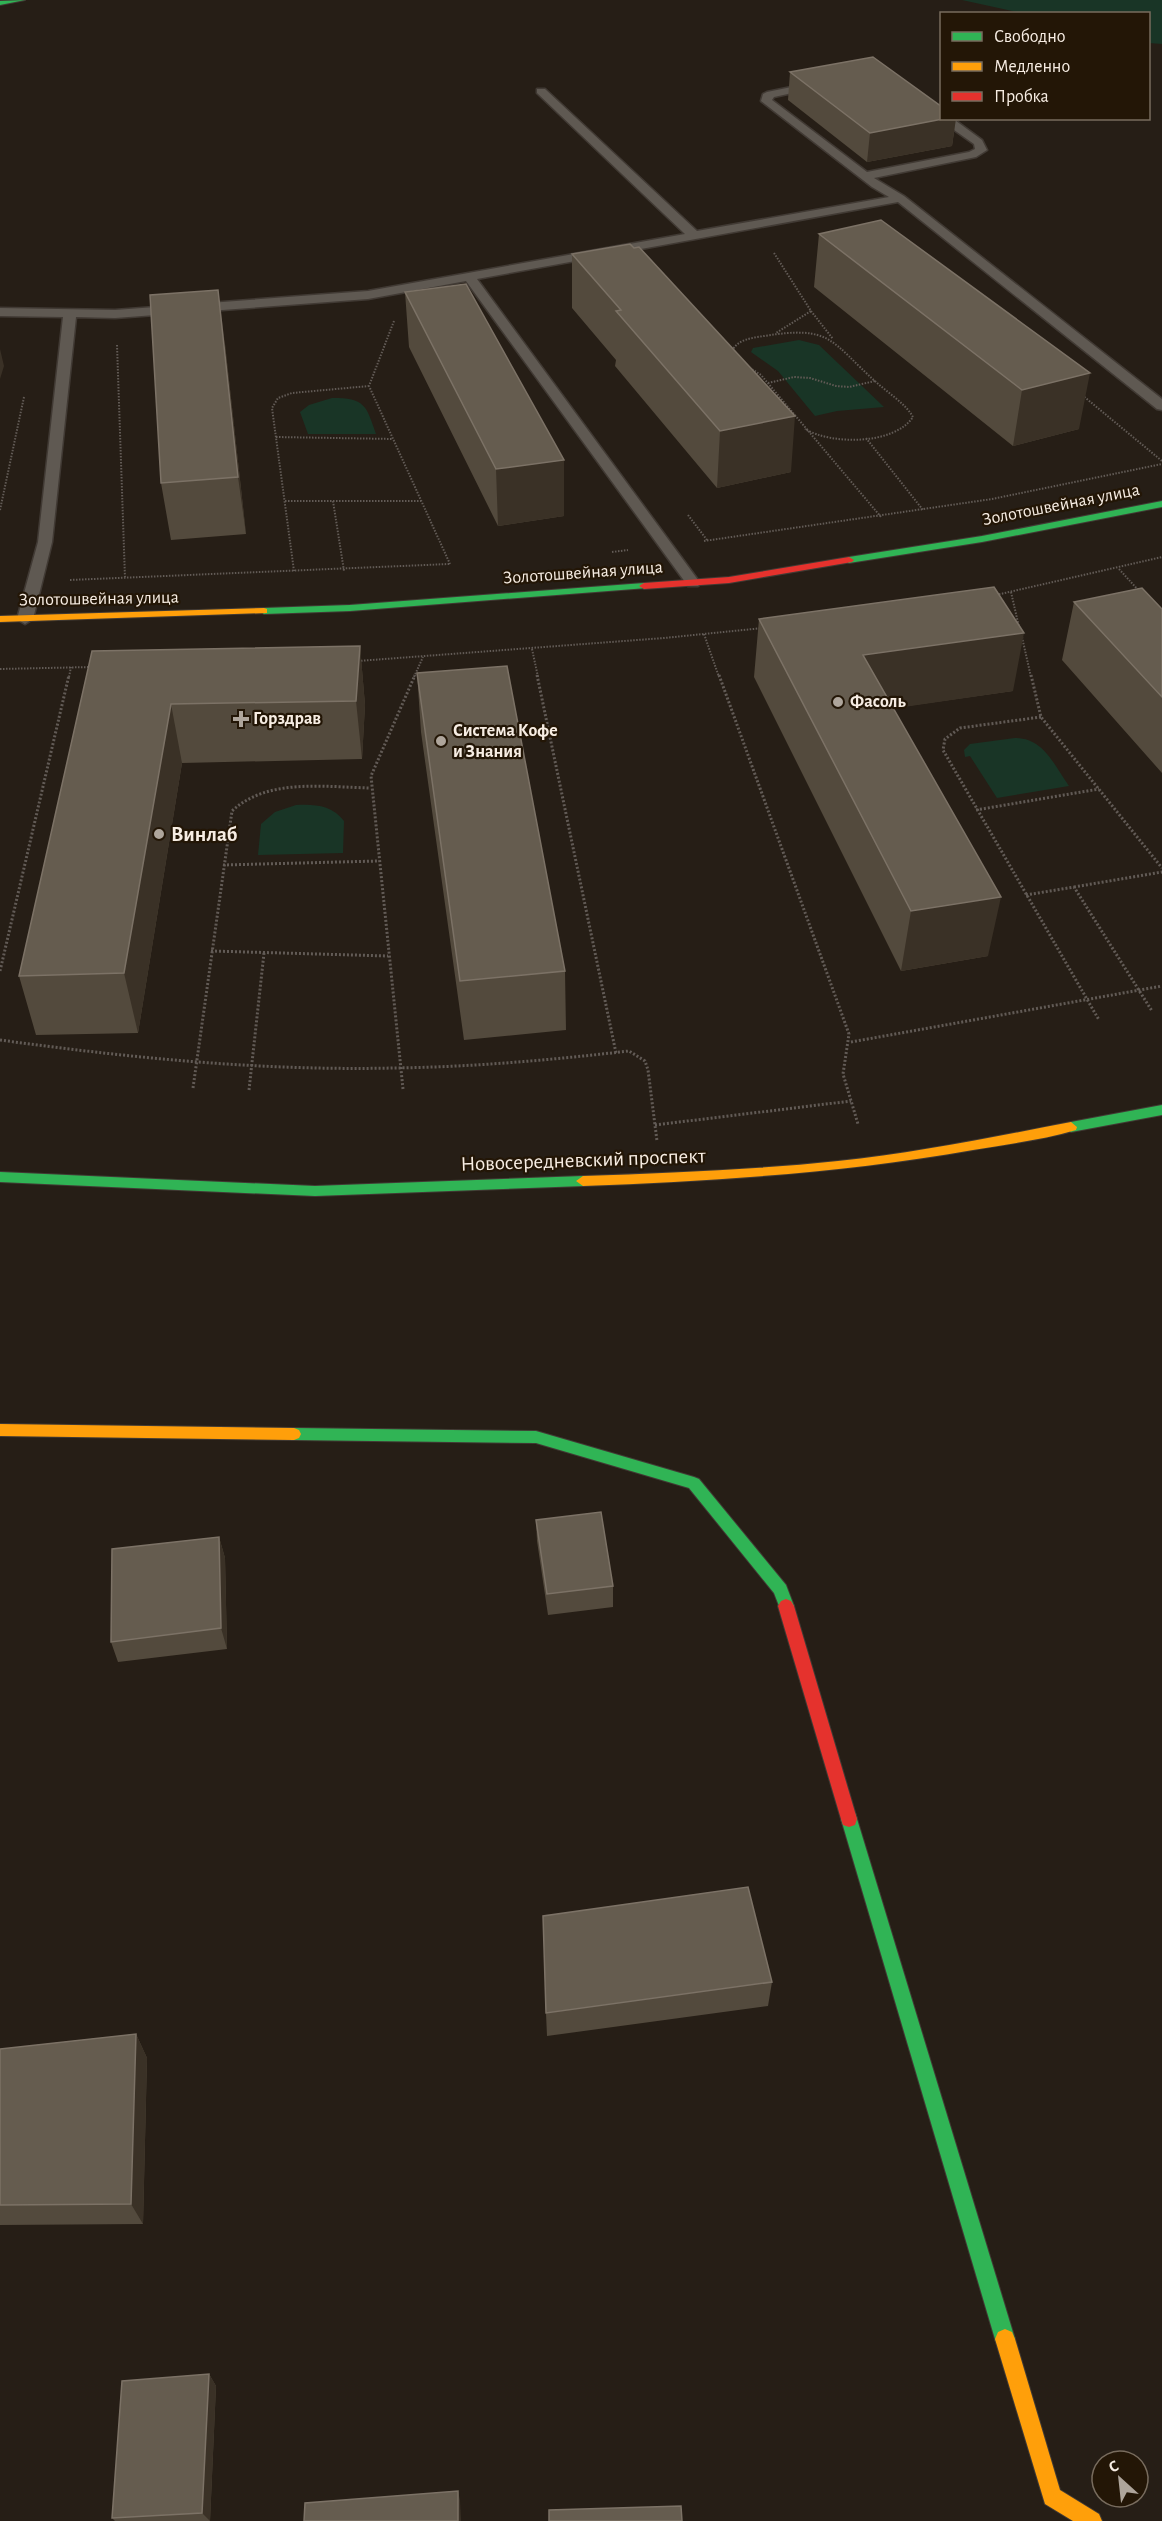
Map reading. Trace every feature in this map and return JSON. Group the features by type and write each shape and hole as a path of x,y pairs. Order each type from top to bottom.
{"street":[{"path":"0,3 22,0"},
{"name":"Золотошвейная улица","path":"0,619 350,608 693,583 859,560 1162,504"},
{"name":"Новосередневский проспект","path":"0,1177 315,1191 722,1176 936,1153 1162,1110"},
{"path":"0,1430 536,1437 694,1483 781,1590 1052,2498 1092,2521"}],"lane":[{"path":"830,83 771,94 766,101 865,176 900,198 1162,406"},
{"path":"541,91 695,236"},
{"path":"865,176 972,155 981,150 978,142 946,120"},
{"path":"0,312 115,314 368,295 900,198"},
{"path":"470,278 693,583"},
{"path":"25,619 45,542 70,315"}],"path":[{"path":"774,252 811,311 834,341 913,417 911,423 902,430 844,441 805,429"},
{"path":"773,334 811,311"},
{"path":"115,314 125,578"},
{"path":"36,581 450,564 369,386 394,320"},
{"path":"735,358 732,353 735,345 741,341 773,334 812,332 834,341"},
{"path":"744,363 761,375 881,517"},
{"path":"768,383 794,377 810,378 836,386 849,387 875,381"},
{"path":"294,571 272,408 279,398 296,392 369,386"},
{"path":"0,510 26,388"},
{"path":"1079,392 1162,462"},
{"path":"276,437 393,439"},
{"path":"866,437 923,510"},
{"path":"612,552 881,517 1117,475 1162,462"},
{"path":"285,501 421,501"},
{"path":"333,501 350,608"},
{"path":"988,597 1162,557"},
{"path":"1118,568 1147,599"},
{"path":"1011,592 1041,717 1162,868"},
{"path":"348,661 423,657 770,627"},
{"path":"704,634 850,1042 843,1069 869,1162"},
{"path":"532,648 616,1053"},
{"path":"403,1089 370,788 373,768 423,657"},
{"path":"0,971 71,667"},
{"path":"0,669 99,667"},
{"path":"1041,717 960,728 948,734 941,747 944,756 1099,1020"},
{"path":"193,1088 232,811 248,796 272,789 370,788"},
{"path":"976,810 1099,789"},
{"path":"223,865 378,861"},
{"path":"1026,895 1162,872"},
{"path":"1074,887 1152,1011"},
{"path":"212,951 388,956"},
{"path":"249,1090 264,953"},
{"path":"850,1042 1162,986"},
{"path":"0,1040 77,1051 251,1066 401,1068 519,1062 629,1052 645,1061 648,1070 661,1178"},
{"path":"655,1125 851,1101"}],"green space":[{"path":"962,0 1162,0 1162,44 1150,43 1150,12 1016,12"},
{"path":"799,340 819,345 884,407 837,411 815,416 778,371 751,352 753,348"},
{"path":"332,398 343,398 363,405 370,416 376,434 308,434 300,412 309,405"},
{"path":"1015,738 1025,739 1041,748 1069,786 997,798 970,756 965,757 964,750 970,744"},
{"path":"296,805 328,809 344,821 343,853 258,855 261,824 275,812"}],"building":[{"path":"873,57 940,106 940,120 870,133 790,72"},
{"path":"881,220 1090,373 1022,390 819,234"},
{"path":"630,244 634,248 639,247 795,416 720,431 616,311 621,310 572,254"},
{"path":"466,284 564,460 496,469 405,292"},
{"path":"218,290 238,477 161,483 150,295"},
{"path":"994,587 1024,633 863,655 1001,897 911,911 759,619"},
{"path":"1142,588 1162,609 1162,697 1074,602"},
{"path":"360,646 356,701 171,704 124,973 19,976 92,651"},
{"path":"507,666 565,971 460,981 417,673"},
{"path":"601,1512 613,1586 547,1594 536,1520"},
{"path":"219,1537 221,1628 111,1642 112,1549"},
{"path":"748,1887 772,1982 546,2013 543,1916"},
{"path":"136,2034 131,2204 0,2205 0,2049"},
{"path":"209,2374 202,2513 112,2518 122,2381"},
{"path":"458,2491 458,2521 304,2521 305,2503"},
{"path":"681,2506 682,2521 549,2521 549,2510"}],"traffic: fast":[{"path":"0,3 22,0"},
{"path":"849,560 982,539 1162,504"},
{"path":"264,611 350,608 644,586"},
{"path":"1071,1127 1162,1110"},
{"path":"0,1177 315,1191 583,1181"},
{"path":"294,1434 536,1437 694,1483 781,1590 786,1606"},
{"path":"849,1819 1005,2339"}],"traffic: slow":[{"path":"0,619 264,611"},
{"path":"583,1181 742,1174 838,1166 926,1154 1071,1127"},
{"path":"0,1430 294,1434"},
{"path":"1005,2339 1052,2497 1092,2521"}],"traffic: jam":[{"path":"644,586 729,580 849,560"},
{"path":"786,1606 849,1819"}],"place":[{"name":"Фасоль","path":"838,702"},
{"name":"Горздрав","path":"241,719"},
{"name":"Система Кофе и Знания","path":"441,741"},
{"name":"Винлаб","path":"159,834"}]}
